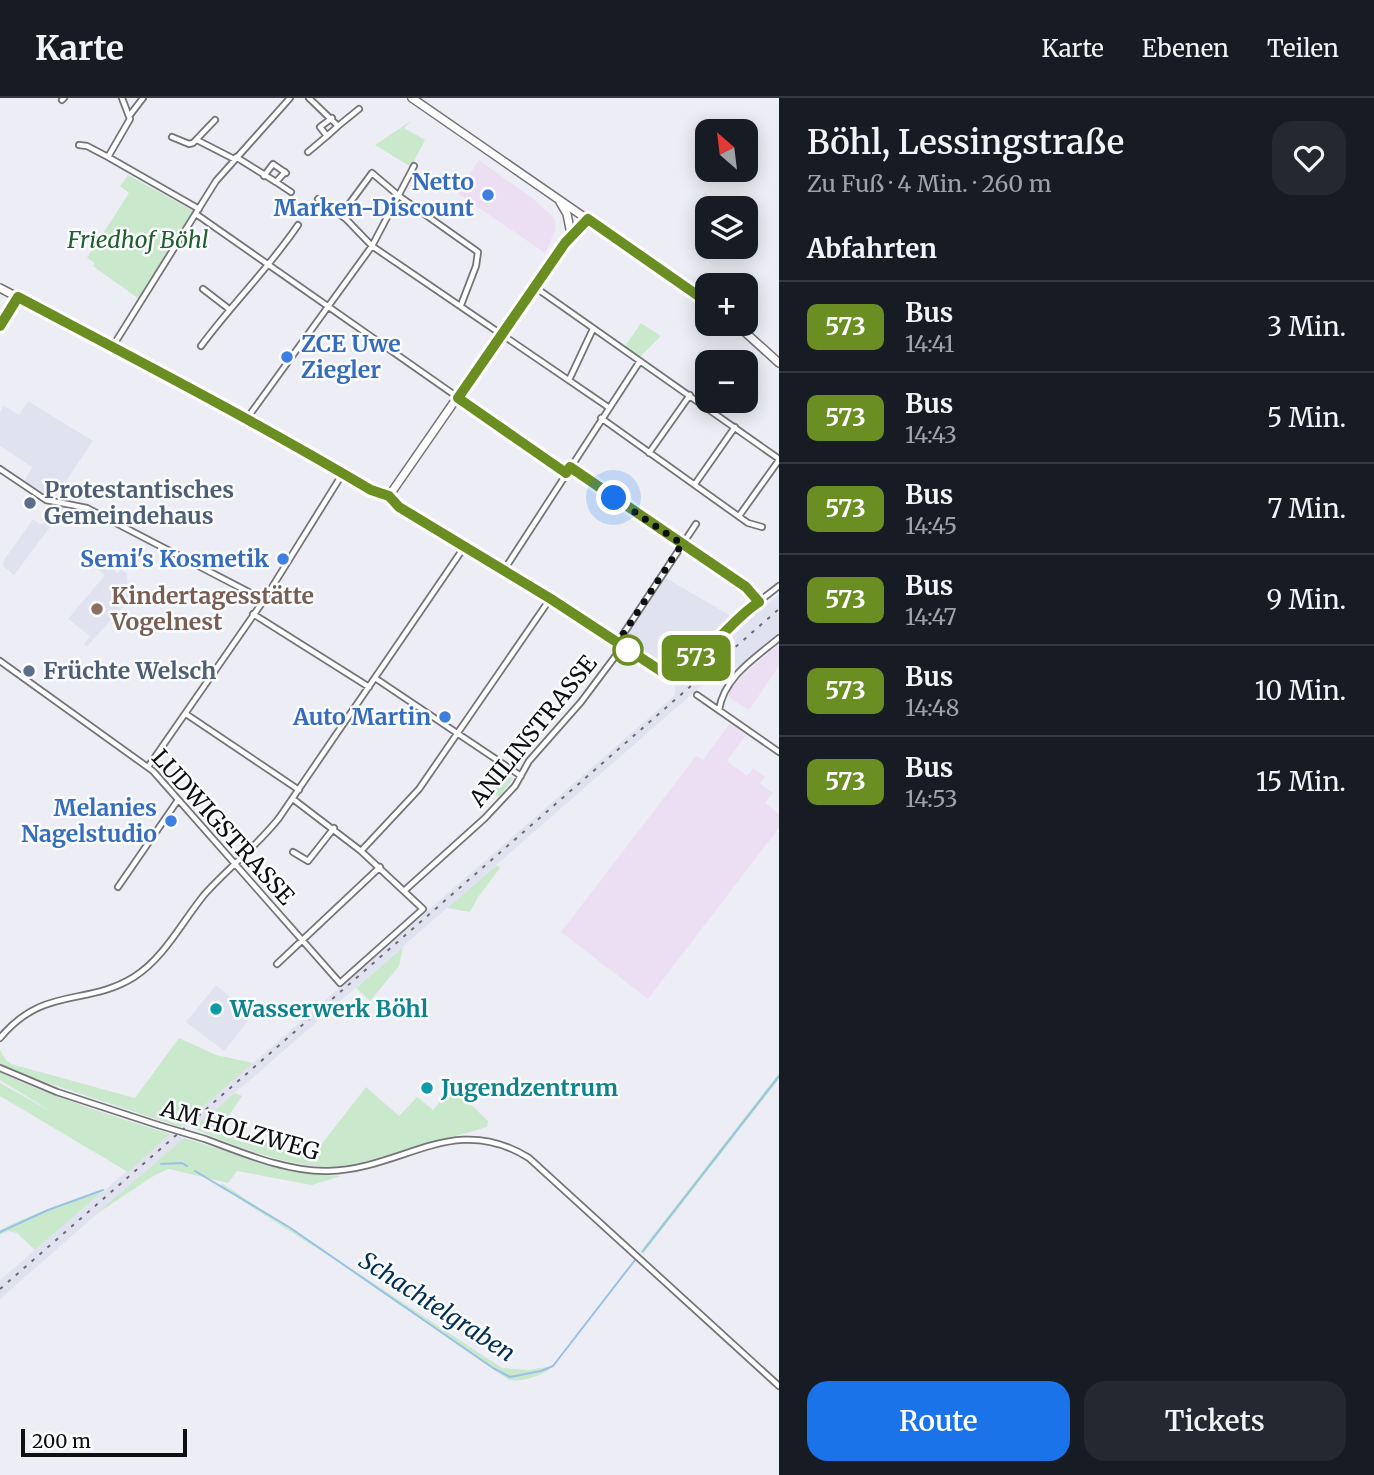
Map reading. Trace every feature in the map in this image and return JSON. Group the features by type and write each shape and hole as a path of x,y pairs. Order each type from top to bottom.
{"street":[{"path":"122,98 130,115"},
{"path":"108,157 130,115 143,98"},
{"path":"113,345 216,181 290,98"},
{"path":"309,98 338,126"},
{"path":"412,98 695,294"},
{"path":"308,152 359,109"},
{"path":"327,136 320,127 332,118"},
{"path":"172,137 189,144 197,140 215,120"},
{"path":"197,140 235,158 291,192"},
{"path":"79,145 108,157 197,211 566,473"},
{"path":"264,176 273,164 285,172 275,182"},
{"path":"248,418 372,246 415,166"},
{"path":"341,215 372,173 399,196 478,252 476,266 461,305"},
{"path":"558,198 567,214 570,229 565,243"},
{"path":"318,199 341,215 372,246 608,407"},
{"path":"570,229 586,218"},
{"path":"389,496 565,243 586,218"},
{"path":"201,346 229,309 270,265 298,225"},
{"path":"0,288 248,418 371,490 389,496 399,507 551,599 664,673 676,674 722,635 743,613 779,586"},
{"path":"203,289 229,309"},
{"path":"539,290 779,459 739,516"},
{"path":"0,326 18,297"},
{"path":"569,380 593,329"},
{"path":"749,336 779,363"},
{"path":"504,570 640,361"},
{"path":"649,453 690,395"},
{"path":"601,418 753,526 762,527"},
{"path":"695,484 735,427"},
{"path":"570,467 746,587 759,602"},
{"path":"0,469 46,500 87,508 264,600"},
{"path":"148,767 264,600 343,473"},
{"path":"618,642 696,524"},
{"path":"0,1038 17,1021 42,1005 106,989 136,976 159,954 212,887 265,836 293,799 465,546"},
{"path":"361,851 419,789 551,599"},
{"path":"253,614 369,687"},
{"path":"719,710 722,696 731,680 779,638"},
{"name":"ANILINSTRASSE","path":"404,891 485,818 515,786 529,761 581,702 623,646"},
{"name":"LUDWIGSTRASSE","path":"0,661 148,767 340,982 423,909 404,891"},
{"path":"375,678 521,776"},
{"path":"697,695 779,752"},
{"path":"186,714 299,790"},
{"path":"293,799 334,828 404,891"},
{"path":"118,887 178,800"},
{"path":"293,852 308,861 334,828"},
{"path":"277,964 380,867"},
{"name":"AM HOLZWEG","path":"0,1069 57,1092 289,1167 329,1171 356,1168 459,1139 496,1141 529,1158 779,1386"}],"shaded area":[{"path":"479,160 535,200 554,218 556,229 545,253 457,193"},
{"path":"28,401 93,441 54,499 24,482 32,467 0,446 2,408 4,406 19,415"},
{"path":"62,506 66,506 14,575 3,566 4,560 33,519 41,525 47,518 50,520 55,517"},
{"name":"Kindertagesstätte Vogelnest","path":"103,563 118,573 121,569 127,574 129,599 87,647 84,644 90,636 68,619 105,575 98,570"},
{"path":"664,577 733,617 684,667 664,671 621,642"},
{"path":"779,594 777,638 739,666 728,670 724,666 256,1075 193,1128 182,1125 675,695 675,686"},
{"path":"779,644 779,666 749,710 732,700 725,691"},
{"path":"730,723 746,735 727,761 747,776 753,768 765,777 760,784 773,793 765,803 779,814 779,828 648,999 561,932 696,756 703,760"},
{"path":"216,985 252,1016 224,1051 186,1022"},
{"path":"170,1134 184,1138 0,1299 0,1280"}],"green space":[{"path":"411,121 404,128 425,140 411,167 375,145"},
{"name":"Friedhof Böhl","path":"128,175 195,212 139,299 93,266 95,263 87,258 129,193 120,186"},
{"path":"641,323 661,336 641,356 636,356 624,348"},
{"path":"500,769 513,779 499,797 486,787"},
{"path":"497,865 500,868 470,912 447,908"},
{"path":"403,947 399,966 370,1001 356,988"},
{"path":"179,1038 216,1055 253,1063 180,1127 0,1065 0,1050 11,1064 135,1098"},
{"path":"0,1072 62,1098 170,1134 128,1172 0,1096 0,1083 52,1112 0,1080"},
{"path":"779,1073 779,1079 643,1254 640,1252"},
{"path":"366,1087 399,1116 417,1097 433,1110 453,1087 488,1121 487,1127 342,1168 303,1164 266,1156 193,1128 235,1093 242,1096 221,1127 310,1159"},
{"path":"184,1138 281,1167 341,1176 312,1185 237,1171 228,1183 169,1169 155,1175 95,1215"},
{"path":"223,1184 502,1368 529,1370 547,1367 549,1370 529,1378 509,1380 343,1265 219,1186"},
{"path":"102,1192 35,1250 17,1233 8,1231 0,1235 0,1230 25,1218"}],"waterway":[{"name":"Schachtelgraben","path":"643,1251 779,1076"},
{"name":"Schachtelgraben","path":"161,1164 182,1163 187,1166"},
{"name":"Schachtelgraben","path":"195,1171 289,1227 493,1368 510,1377 553,1366 635,1260"},
{"name":"Schachtelgraben","path":"0,1232 48,1210 103,1190"}],"railway":[{"path":"0,1289 779,609"}],"bus line":[{"name":"573","path":"0,326 18,297 91,334 267,428 371,490 389,496 399,507 672,676 682,671 738,617 759,602 757,598 746,587 570,467 566,473 458,398 565,243 588,219 695,294"}],"place":[{"name":"Netto Marken-Discount","path":"488,195"},
{"name":"ZCE Uwe Ziegler","path":"287,357"},
{"name":"Protestantisches Gemeindehaus","path":"30,503"},
{"name":"Semi's Kosmetik","path":"283,559"},
{"name":"Kindertagesstätte Vogelnest","path":"97,609"},
{"name":"Früchte Welsch","path":"29,671"},
{"name":"Auto Martin","path":"445,717"},
{"name":"Melanies Nagelstudio","path":"171,821"},
{"name":"Wasserwerk Böhl","path":"216,1009"},
{"name":"Jugendzentrum","path":"427,1088"}],"route":[{"path":"614,498 682,544 618,642 628,650"}]}
